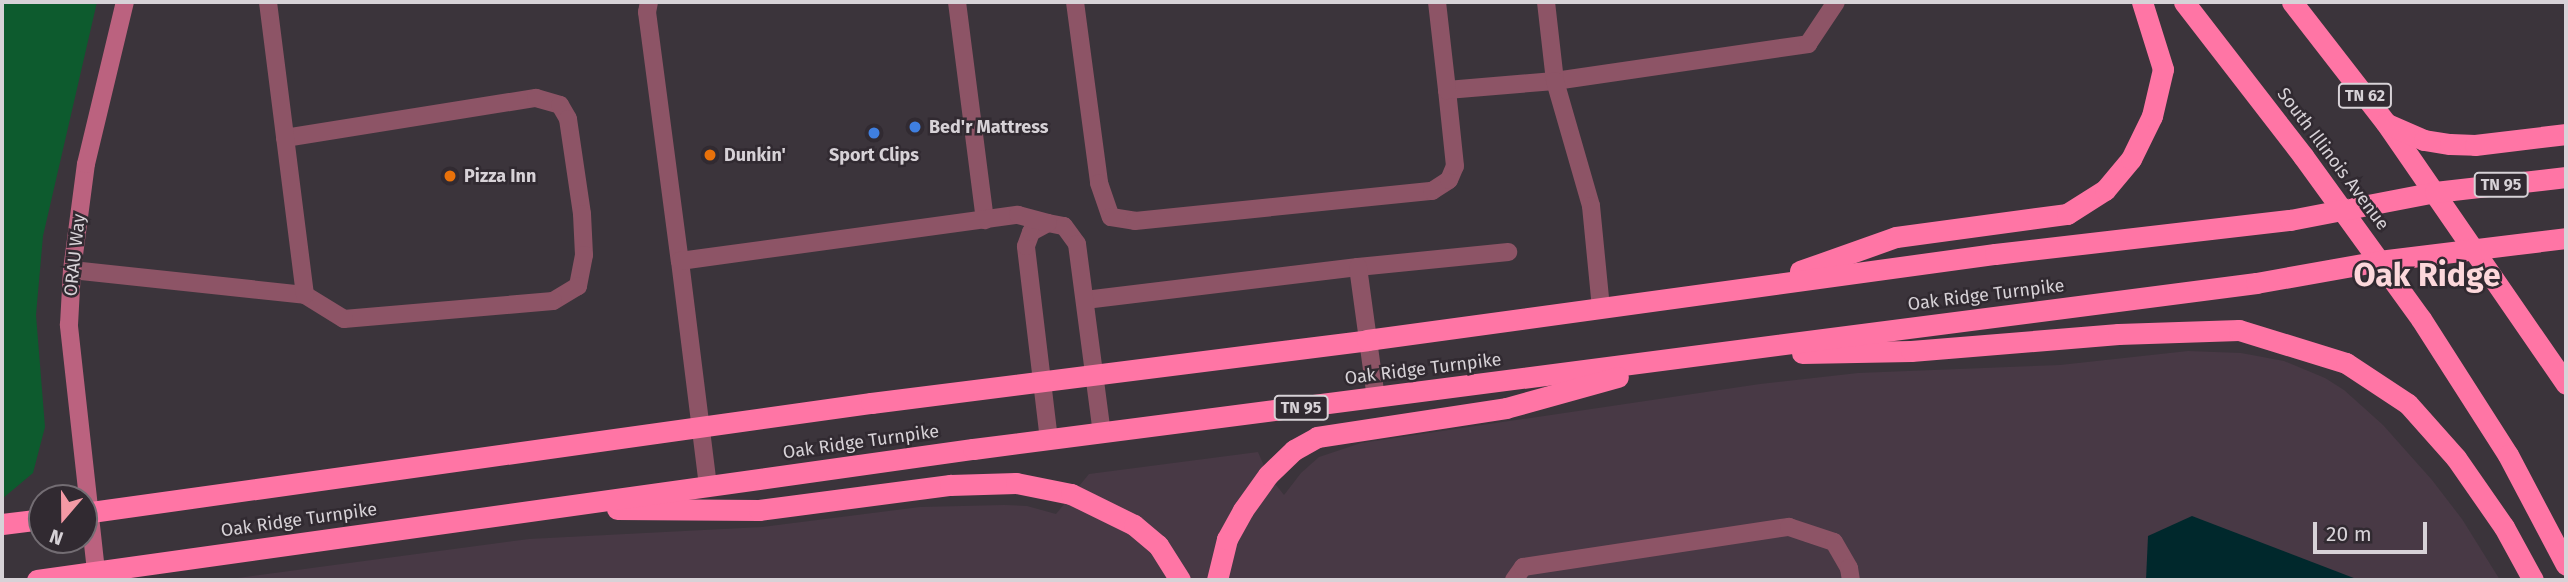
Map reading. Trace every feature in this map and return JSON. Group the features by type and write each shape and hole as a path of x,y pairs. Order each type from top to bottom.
{"highway":[{"path":"1756,286 1896,237 2067,214 2105,190 2130,159 2152,116 2163,69 2142,2"},
{"name":"South Illinois Avenue","path":"2184,2 2343,210 2421,319 2508,455 2566,565"},
{"name":"TN 62","path":"2292,2 2386,123 2566,384"},
{"path":"2386,123 2424,140 2451,144 2483,144 2566,134"},
{"name":"Oak Ridge Turnpike","path":"98,510 702,426 1367,340 1995,254 2290,220 2435,192 2566,177"},
{"name":"Oak Ridge Turnpike","path":"37,580 96,577 708,485 2256,283 2379,261 2566,239"},
{"path":"1217,580 1227,539 1243,510 1268,475 1294,450 1317,437 1506,408 1702,355 1911,351 2118,334 2239,330 2346,363 2408,404 2456,458 2504,527 2533,580"},
{"path":"545,508 759,510 950,485 1016,483 1070,494 1134,525 1158,545 1180,580"},
{"path":"2,524 28,521"}],"street":[{"name":"ORAU Way","path":"83,484 69,325 72,270 86,164 125,2"},
{"name":"ORAU Way","path":"92,554 96,577"}],"lane":[{"path":"268,2 305,295"},
{"path":"649,2 647,12 708,485"},
{"path":"957,2 985,219"},
{"path":"1075,2 1099,183 1111,217 1135,221 1432,191 1449,180 1455,166 1437,2"},
{"path":"1546,2 1555,81 1591,206 1601,308"},
{"path":"1447,90 1555,81 1808,44 1836,2"},
{"path":"72,270 305,295 344,319 553,301 578,286 584,255 582,214 568,119 560,105 536,98 285,138"},
{"path":"680,261 1018,215 1064,226 1077,244 1102,433"},
{"path":"1048,223 1031,232 1026,246 1049,440"},
{"path":"1085,300 1357,267 1508,252"},
{"path":"1357,267 1376,398"},
{"path":"1514,580 1523,567 1789,527 1834,542 1849,568 1851,580"}],"shaded area":[{"path":"2188,351 2241,353 2284,361 2325,378 2344,390 2383,425 2432,480 2462,519 2500,580 223,580 529,539 762,527 920,507 1027,506 1056,514 1089,474 1258,452 1268,475 1284,495 1301,473 1319,457 1361,443 1760,384 1858,373 2060,365"}],"green space":[{"path":"2,2 97,2 43,236 36,315 45,427 33,473 2,499"}],"water":[{"path":"2192,516 2359,580 2146,580 2148,536"}],"place":[{"name":"Bed'r Mattress","path":"915,127"},
{"name":"Sport Clips","path":"874,133"},
{"name":"Dunkin'","path":"710,155"},
{"name":"Pizza Inn","path":"450,176"}],"district":[{"name":"Oak Ridge","path":"2427,275"}]}
